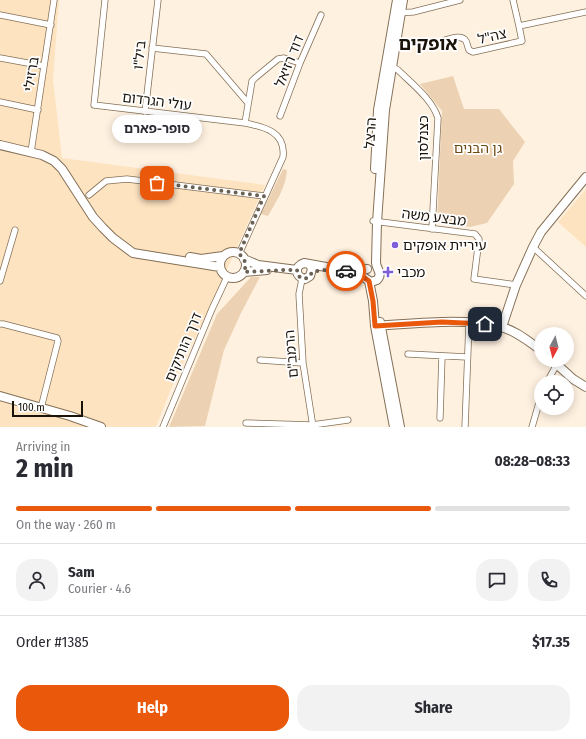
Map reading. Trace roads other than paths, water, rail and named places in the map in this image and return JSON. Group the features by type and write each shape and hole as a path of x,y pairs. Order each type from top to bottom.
{"main road":[{"name":"הרצל","path":"371,268 385,110 398,13 397,0"},
{"name":"הרצל","path":"375,221 378,110 398,13 403,0"},
{"path":"0,145 48,157 58,164 94,217 106,231 133,253 220,267"},
{"path":"502,327 516,285 541,232 586,177"},
{"path":"122,245 142,251 201,258 223,256 231,253 241,256 258,265 285,270"},
{"path":"223,256 220,267 222,272 227,277 235,278 244,272 246,267 241,256"},
{"path":"311,269 308,278 302,279 298,276 298,266 302,264 311,269 348,271 359,274 370,280"},
{"path":"371,268 365,273 370,280 377,301 378,326 394,427"},
{"path":"348,271 371,268 380,275 370,280"},
{"path":"244,272 297,270"},
{"path":"378,326 424,323 469,323 502,327 524,338 534,345"},
{"path":"378,326 400,427"},
{"path":"560,367 573,379 586,387"},
{"path":"0,396 101,427"}],"street":[{"name":"ברזילי","path":"31,152 54,0"},
{"name":"עולי הגרדום","path":"105,0 94,106 245,123 264,127 275,133 283,150 282,157 264,196"},
{"name":"ביל\"ו","path":"145,112 158,0"},
{"path":"398,13 413,12 460,0"},
{"path":"513,0 519,26"},
{"name":"צה\"ל","path":"440,42 461,38 466,40 469,50 473,52 522,41 519,26 586,12"},
{"name":"דוד רזיאל","path":"280,116 300,63 321,14"},
{"path":"0,15 50,25"},
{"path":"152,48 206,54 248,103"},
{"path":"0,58 44,66"},
{"path":"245,123 252,81 278,59 284,58 300,63"},
{"name":"כצנלסון","path":"391,66 398,70 436,110 438,118 432,229"},
{"path":"0,102 38,110"},
{"path":"88,195 106,181 127,179 264,196 241,256"},
{"name":"מבצע משה","path":"375,221 475,234 479,239 474,280 516,285"},
{"path":"0,281 15,230"},
{"path":"533,247 586,296"},
{"name":"דרך הותיקים","path":"163,427 212,309 227,277"},
{"name":"הרמב\"ם","path":"302,279 299,294 303,363 313,426"},
{"path":"465,427 469,323"},
{"path":"0,324 57,338 58,341 41,408"},
{"path":"408,354 467,358"},
{"path":"440,418 442,356"},
{"path":"260,360 303,363"},
{"path":"532,427 535,415"},
{"path":"246,423 313,426 348,420"}],"place":[{"name":"סופר-פארם","path":"157,183"},
{"name":"עיריית אופקים","path":"395,245"},
{"name":"מכבי","path":"388,272"}],"district":[{"name":"אופקים","path":"428,44"}],"park label":[{"name":"גן הבנים","path":"478,148"}]}
